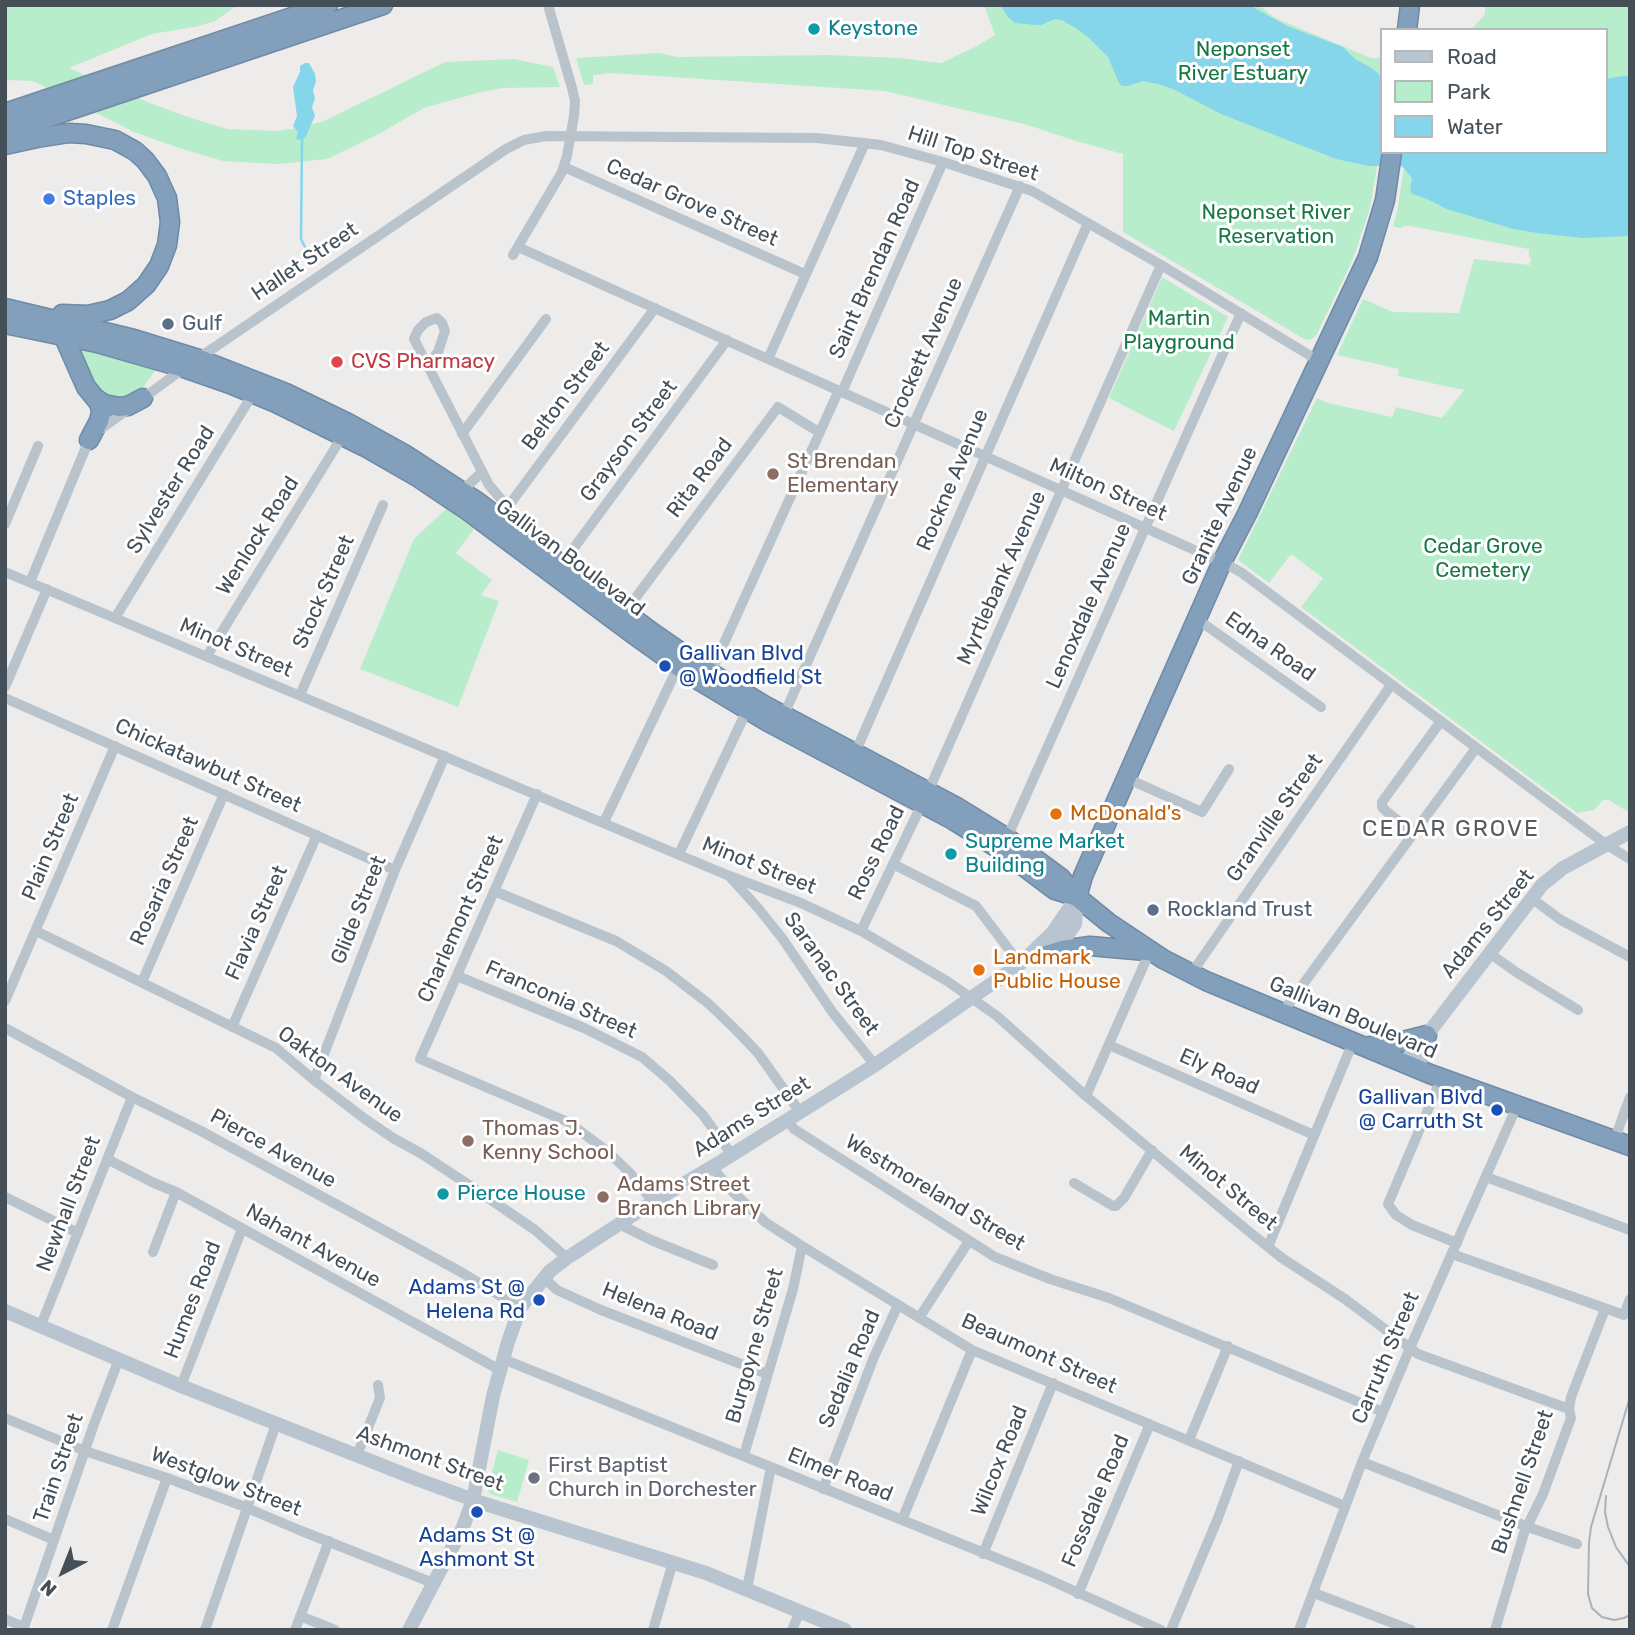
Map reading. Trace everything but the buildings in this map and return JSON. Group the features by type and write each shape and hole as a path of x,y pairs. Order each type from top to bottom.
{"highway":[{"path":"5,104 302,5"},
{"path":"5,113 328,5"},
{"path":"5,123 356,5"},
{"path":"5,132 383,5"},
{"path":"1407,28 1410,5"},
{"path":"5,145 78,133 122,143 141,155 154,170 167,198 170,222 166,252 156,273 122,305 88,315 6,308"},
{"name":"Granite Avenue","path":"1077,897 1083,876 1222,562 1362,272 1385,200 1391,160"},
{"name":"Gallivan Boulevard","path":"6,308 134,339 256,388 318,408 378,439 498,516 625,612 747,710 855,753 925,797 1055,890 1077,897"},
{"name":"Gallivan Boulevard","path":"5,324 191,363"},
{"path":"64,335 86,387 101,409 101,417 88,444"},
{"name":"Gallivan Boulevard","path":"256,388 408,471 498,516 678,667 708,679 780,721 1007,838 1061,878 1077,897 1121,932 1191,974 1441,1079 1622,1144"},
{"path":"95,398 104,404 119,407 128,406 143,398"},
{"path":"1046,955 1090,946 1150,951"},
{"path":"1358,1044 1387,1045 1427,1035"}],"main road":[{"name":"Adams Street","path":"1410,1066 1417,1043 1427,1035 1542,885 1556,873 1630,832"},
{"name":"Adams Street","path":"1020,964 1046,955 1061,944 1075,924 1077,897"},
{"name":"Adams Street","path":"412,1629 463,1528 473,1500 493,1396 520,1308 544,1278 567,1258 653,1202 875,1065 1020,964 1053,932 1077,897"},
{"name":"Ashmont Street","path":"5,1311 276,1424 473,1500 673,1562 845,1630"}],"street":[{"path":"548,5 573,92 575,111 564,167"},
{"name":"Hallet Street","path":"30,583 95,433 191,363 512,145 535,137 571,137"},
{"name":"Hill Top Street","path":"571,137 817,138 893,148 943,162 1020,186 1048,200 1319,361"},
{"path":"768,359 865,143"},
{"name":"Saint Brendan Road","path":"708,679 943,162"},
{"name":"Milton Street","path":"564,167 516,251 656,308 1222,562 1242,573 1607,845 1630,859"},
{"name":"Cedar Grove Street","path":"564,167 805,274"},
{"name":"Crockett Avenue","path":"780,721 1020,186"},
{"name":"Rockne Avenue","path":"855,753 1088,223"},
{"name":"Myrtlebank Avenue","path":"925,797 1161,265"},
{"name":"Belton Street","path":"498,516 656,308"},
{"name":"Lenoxdale Avenue","path":"1007,838 1241,313"},
{"name":"Gallivan Boulevard","path":"428,366 443,341 444,327 436,318 430,319 418,330 414,339 481,473 494,492 498,516"},
{"path":"462,434 546,319"},
{"name":"Grayson Street","path":"555,558 727,341"},
{"name":"Sylvester Road","path":"115,618 256,388"},
{"name":"Rita Road","path":"625,612 778,407 818,432"},
{"name":"Wenlock Road","path":"206,656 343,435"},
{"path":"5,524 38,446"},
{"path":"462,491 481,473"},
{"name":"Stock Street","path":"300,695 383,505"},
{"name":"Minot Street","path":"5,572 801,903 861,931 947,981 996,1016 1086,1096 1268,1247 1345,1299 1410,1348 1419,1354 1569,1409"},
{"path":"5,687 47,589"},
{"name":"Edna Road","path":"1197,619 1321,707"},
{"path":"604,822 678,667"},
{"name":"Granville Street","path":"1191,974 1391,685"},
{"name":"Chickatawbut Street","path":"5,698 395,870"},
{"path":"678,854 747,710"},
{"path":"1413,833 1382,807 1382,802 1441,721"},
{"name":"Plain Street","path":"5,1001 115,746"},
{"path":"1282,1013 1476,748"},
{"name":"Glide Street","path":"314,1080 395,870 445,756"},
{"path":"1126,778 1202,812 1229,769"},
{"name":"Rosaria Street","path":"142,982 224,794"},
{"name":"Charlemont Street","path":"537,794 421,1059 568,1122 607,1151 630,1173 653,1202"},
{"name":"Ross Road","path":"861,931 925,797"},
{"name":"Flavia Street","path":"232,1027 317,835"},
{"path":"893,864 976,906 1020,964"},
{"name":"Saranac Street","path":"727,874 782,937 833,1013 875,1065"},
{"path":"494,891 616,941 667,971 709,1004 758,1053 800,1112"},
{"path":"1531,898 1561,920 1630,957"},
{"name":"Oakton Avenue","path":"36,931 276,1048 365,1119 524,1223 567,1258"},
{"path":"1086,1096 1150,951"},
{"path":"1489,953 1578,1010"},
{"name":"Franconia Street","path":"457,976 584,1028 642,1057 704,1115 732,1155"},
{"name":"Pierce Avenue","path":"5,1028 201,1131 449,1266 520,1308"},
{"path":"1268,1247 1314,1135 1358,1044"},
{"name":"Ely Road","path":"1109,1045 1314,1135"},
{"path":"1441,1079 1388,1204 1396,1215 1412,1225 1457,1243"},
{"name":"Newhall Street","path":"41,1325 132,1097"},
{"path":"1622,1144 1630,1097"},
{"name":"Carruth Street","path":"1300,1630 1362,1462 1517,1106"},
{"name":"Westmoreland Street","path":"787,1120 794,1129 995,1257 1109,1298 1383,1412"},
{"path":"1074,1183 1116,1206 1124,1198 1152,1150"},
{"name":"Nahant Avenue","path":"107,1159 176,1192 502,1364"},
{"name":"Beaumont Street","path":"712,1167 732,1191 765,1222 972,1350 1345,1506"},
{"path":"1486,1177 1630,1230"},
{"path":"153,1252 176,1192"},
{"path":"5,1197 78,1233"},
{"path":"619,1224 713,1265"},
{"name":"Humes Road","path":"181,1385 242,1229"},
{"path":"919,1318 969,1241"},
{"name":"Burgoyne Street","path":"744,1455 793,1289 802,1247"},
{"path":"1452,1254 1624,1315 1630,1299"},
{"name":"Helena Road","path":"544,1278 557,1290 601,1310 767,1374"},
{"name":"Sedalia Road","path":"822,1489 898,1305"},
{"name":"Bushnell Street","path":"1495,1630 1524,1533 1571,1418 1571,1397 1605,1309"},
{"path":"1189,1440 1228,1346"},
{"path":"902,1521 972,1350"},
{"name":"Train Street","path":"23,1628 119,1359"},
{"name":"Elmer Road","path":"502,1364 744,1455 1041,1576 1161,1630"},
{"name":"Wilcox Road","path":"983,1553 1053,1383"},
{"path":"357,1455 380,1398 378,1385"},
{"name":"Westglow Street","path":"5,1418 85,1451 246,1508 433,1583"},
{"path":"205,1630 276,1424"},
{"name":"Fossdale Road","path":"1078,1594 1150,1424"},
{"path":"1171,1630 1239,1461"},
{"path":"1362,1462 1577,1544"},
{"path":"747,1589 771,1467"},
{"path":"112,1630 167,1478"},
{"path":"5,1519 54,1540"},
{"path":"296,1630 329,1541"},
{"path":"653,1630 673,1562"},
{"path":"1314,1594 1411,1630"},
{"path":"792,1630 800,1611"},
{"path":"300,1616 335,1630"},
{"path":"5,1619 23,1628"}],"green space":[{"path":"5,5 238,5 215,21 152,34 69,68 145,101 227,129 277,131 324,121 445,62 514,59 553,67 560,87 503,88 424,108 327,159 278,164 223,161 134,132 33,81 5,80"},
{"path":"984,5 1259,5 1275,18 1371,58 1380,58 1380,154 1607,154 1607,28 1473,28 1485,14 1485,5 1630,5 1630,813 1609,800 1603,800 1594,810 1577,813 1301,607 1323,578 1291,554 1269,583 1238,560 1317,398 1328,403 1392,417 1396,407 1442,418 1464,390 1398,376 1399,369 1337,355 1363,299 1393,312 1459,313 1474,259 1530,265 1529,249 1410,226 1393,226 1404,168 1395,165 1377,166 1370,208 1353,259 1316,336 1306,340 1123,232 1123,154 1028,125 885,91 611,73 593,75 593,84 584,85 576,58 659,53 677,57 829,55 941,63 995,35"},
{"name":"Martin Playground","path":"1162,277 1228,317 1174,431 1109,398"},
{"path":"74,348 156,370 144,386 130,396 114,401 95,390"},
{"path":"446,509 474,529 456,553 492,580 481,595 499,601 458,707 360,669 414,539"},
{"path":"498,1450 529,1460 517,1502 490,1494 487,1489"}],"water":[{"name":"Neponset River Estuary","path":"1000,5 1249,5 1287,26 1343,47 1355,59 1379,74 1380,154 1607,154 1607,79 1630,75 1630,236 1583,238 1537,233 1513,229 1447,209 1412,194 1412,178 1402,166 1369,166 1336,159 1221,114 1158,84 1143,81 1122,86 1108,57 1077,29 1062,20 1055,19 1041,25 1015,23"},
{"path":"309,63 315,74 315,98 312,107 315,116 305,138 299,140 296,139 298,132 293,126 297,116 293,87 300,66"}],"waterway":[{"path":"302,138 301,239 309,255"}],"tram line":[{"path":"1630,1397 1591,1527 1588,1594 1592,1608 1602,1617 1614,1620 1630,1615"},
{"path":"1606,1496 1608,1527 1616,1547 1630,1567"}],"place":[{"name":"Keystone","path":"814,29"},
{"name":"Staples","path":"49,199"},
{"name":"Gulf","path":"168,324"},
{"name":"CVS Pharmacy","path":"337,362"},
{"name":"St Brendan Elementary","path":"773,474"},
{"name":"Gallivan Blvd @ Woodfield St","path":"665,666"},
{"name":"McDonald's","path":"1056,814"},
{"name":"Supreme Market Building","path":"951,854"},
{"name":"Rockland Trust","path":"1153,910"},
{"name":"Landmark Public House","path":"979,970"},
{"name":"Gallivan Blvd @ Carruth St","path":"1497,1110"},
{"name":"Thomas J. Kenny School","path":"468,1141"},
{"name":"Pierce House","path":"443,1194"},
{"name":"Adams Street Branch Library","path":"603,1197"},
{"name":"Adams St @ Helena Rd","path":"539,1300"},
{"name":"First Baptist Church in Dorchester","path":"534,1478"},
{"name":"Adams St @ Ashmont St","path":"477,1512"}],"district":[{"name":"CEDAR GROVE","path":"1451,829"}],"park label":[{"name":"Neponset River Reservation","path":"1276,225"},
{"name":"Cedar Grove Cemetery","path":"1483,559"}]}
